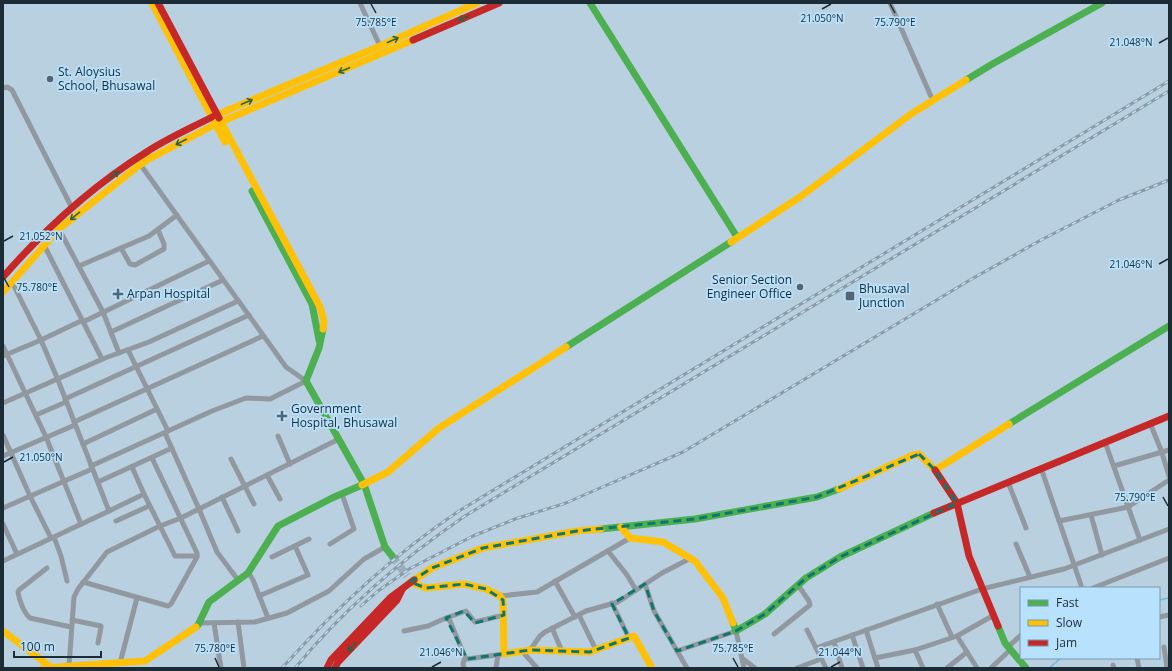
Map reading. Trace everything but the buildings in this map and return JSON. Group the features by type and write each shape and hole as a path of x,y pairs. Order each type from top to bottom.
{"main road":[{"path":"152,3 219,123 310,294 316,315 320,344 306,381 364,484 385,547 392,556"},
{"path":"158,3 214,116"},
{"path":"4,274 52,225 137,157 214,116 380,46 477,3"},
{"path":"3,292 59,229 140,164 219,123 499,3"},
{"path":"590,3 737,238"},
{"path":"3,631 48,668 145,661 198,625 209,602 248,572 278,526 388,472 439,428 800,197 911,114 994,63 1102,3"},
{"path":"297,81 301,88"},
{"path":"935,470 1169,326"},
{"path":"621,527 630,538 663,542 695,561 723,598 736,631 765,614 806,578 840,557 957,503 1169,416"},
{"path":"327,668 331,660 407,581 432,568 483,548 577,531 695,519 817,497 838,490 913,455 919,454 923,456 935,470 957,503 969,556 982,589 1009,648 1026,668"},
{"path":"407,581 426,588 464,584 486,589 500,596 503,600 504,615 501,654 530,650 590,652 634,636 652,668"},
{"path":"335,668 338,662 397,600 407,581"}],"street":[{"path":"360,3 380,46"},
{"path":"890,3 933,101"},
{"path":"3,88 7,87 12,90 72,208"},
{"path":"3,508 212,411 246,398 273,398 306,381 286,367 140,164"},
{"path":"79,266 149,236 177,215"},
{"path":"59,229 103,312 119,353"},
{"path":"121,248 130,264 135,265 164,249 164,244 158,230"},
{"path":"44,245 102,359"},
{"path":"5,355 103,312 209,261"},
{"path":"111,332 223,280"},
{"path":"12,282 58,380 109,511"},
{"path":"3,403 58,380 102,359 149,342 238,301"},
{"path":"36,415 136,366 248,315"},
{"path":"3,456 147,388 263,336"},
{"path":"3,346 5,355 26,393 46,437 81,524"},
{"path":"128,350 157,409 172,448 217,552 238,580"},
{"path":"83,444 157,409"},
{"path":"1150,423 1162,452 1169,476"},
{"path":"3,435 30,496 53,537 61,556 67,581"},
{"path":"278,436 290,464"},
{"path":"69,666 74,596 83,582 110,551 160,526 181,518 222,498 339,439"},
{"path":"1105,442 1140,540"},
{"path":"98,482 172,448"},
{"path":"1114,466 1169,450"},
{"path":"83,582 170,606 197,556 197,551 152,458"},
{"path":"231,459 254,504"},
{"path":"132,467 149,506 175,556 197,556"},
{"path":"1041,468 1082,587"},
{"path":"267,475 280,499"},
{"path":"1059,521 1128,507 1169,480"},
{"path":"1008,482 1026,528"},
{"path":"3,561 144,494"},
{"path":"330,544 354,529 342,494"},
{"path":"222,498 238,531"},
{"path":"116,521 149,506"},
{"path":"1091,515 1102,555"},
{"path":"3,524 17,554"},
{"path":"816,648 982,589 1074,565 1169,529"},
{"path":"500,596 535,593 630,538"},
{"path":"272,557 309,539"},
{"path":"1016,544 1030,577"},
{"path":"259,596 308,575 295,546"},
{"path":"199,623 255,622 287,612 326,594 364,559 385,547"},
{"path":"608,551 627,575 636,590"},
{"path":"530,650 540,636 552,628 588,610 618,602 664,571 691,558"},
{"path":"1096,587 1169,558"},
{"path":"47,568 19,590 19,596 27,615 30,618 71,627"},
{"path":"248,572 268,618"},
{"path":"555,581 596,650"},
{"path":"645,584 654,611 687,668"},
{"path":"774,634 810,605 810,601 798,585"},
{"path":"120,663 137,598"},
{"path":"612,603 629,638"},
{"path":"937,604 955,636 977,668"},
{"path":"404,631 428,626 466,611 475,622 504,615"},
{"path":"875,658 915,650 955,636 994,615"},
{"path":"446,618 450,621 465,657 463,664 464,668"},
{"path":"72,620 101,626 98,642"},
{"path":"238,622 244,668"},
{"path":"214,623 221,668"},
{"path":"552,628 562,651"},
{"path":"807,630 826,668"},
{"path":"866,630 878,668"},
{"path":"677,651 736,631 744,668"},
{"path":"852,635 863,668"},
{"path":"991,668 1020,636"},
{"path":"834,642 842,668"},
{"path":"1164,647 1168,668"},
{"path":"915,650 922,668"},
{"path":"522,651 537,668"},
{"path":"948,668 967,652"},
{"path":"465,657 470,659 501,654 496,668"},
{"path":"743,659 755,668"},
{"path":"797,668 821,659"}],"highlighted area":[{"path":"919,454 935,470 957,503 840,557 806,578 765,614 736,631 677,651 654,611 645,584 612,604 629,638 590,652 530,650 467,659 446,618 464,611 475,623 504,615 503,600 486,589 464,584 426,588 410,582 432,568 483,548 577,531 695,519 817,497"}],"waterway":[{"path":"1160,600 1169,598"},
{"path":"1049,668 1060,659"}],"tunnel":[{"path":"392,556 407,576"}],"railway":[{"path":"282,668 344,604 388,564 459,511 1169,81"},
{"path":"295,668 333,625 396,567 465,516 1169,91"},
{"path":"361,606 378,591 409,569 473,536 515,519 566,503 683,452 970,280 1041,240 1119,200 1169,180"}],"traffic: fast":[{"path":"590,3 737,237"},
{"path":"966,80 1102,3"},
{"path":"252,191 312,304 319,340"},
{"path":"566,347 731,242"},
{"path":"1009,424 1169,326"},
{"path":"323,329 319,348 306,381 364,484 385,547 392,556"},
{"path":"196,627 209,602 248,573 278,526 332,498 362,485"},
{"path":"601,529 695,519 817,497 839,489"},
{"path":"733,623 736,631 765,614 806,578 840,557 934,513"},
{"path":"998,626 1005,643 1026,668"}],"traffic: slow":[{"path":"152,3 225,142"},
{"path":"214,116 380,46 477,3"},
{"path":"216,124 413,40"},
{"path":"731,242 800,197 911,114 966,80"},
{"path":"219,118 320,307 324,321 323,329"},
{"path":"3,292 59,229 137,167 147,160 216,124"},
{"path":"362,485 388,472 439,428 566,347"},
{"path":"839,489 913,455 919,454 935,470 1009,424"},
{"path":"621,527 630,538 663,542 695,561 723,598 733,623"},
{"path":"414,580 432,568 483,548 577,531 601,529"},
{"path":"410,582 426,588 464,584 486,589 500,596 503,600 504,654 530,650 590,652 634,636 652,668"},
{"path":"43,668 145,661 196,627"},
{"path":"3,631 52,668"}],"traffic: jam":[{"path":"158,3 219,118"},
{"path":"413,40 499,3"},
{"path":"3,277 35,242 106,180 153,148 212,117"},
{"path":"934,513 1169,416"},
{"path":"935,470 957,503 969,556 998,626"},
{"path":"327,668 331,660 391,597 414,580"},
{"path":"335,668 338,662 397,600 402,590"}],"place":[{"name":"St. Aloysius School, Bhusawal","path":"50,79"},
{"name":"Senior Section Engineer Office","path":"800,287"},
{"name":"Arpan Hospital","path":"118,294"},
{"name":"Bhusaval Junction","path":"850,296"},
{"name":"Government Hospital, Bhusawal","path":"282,416"}]}
